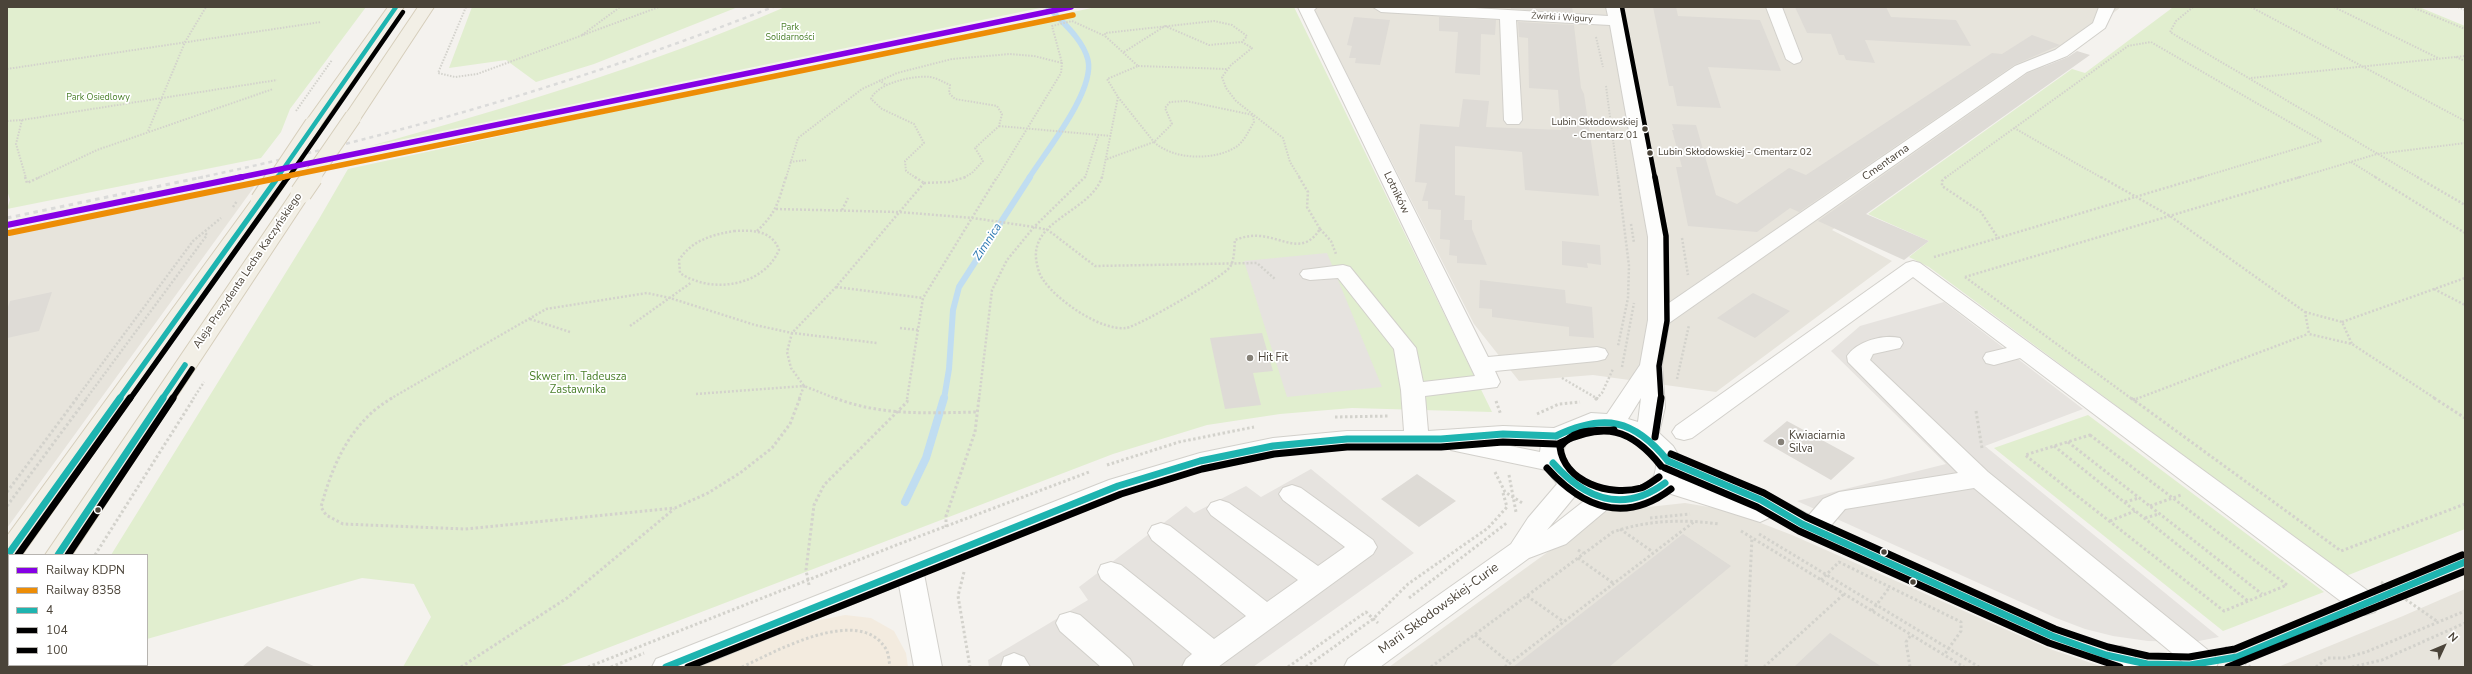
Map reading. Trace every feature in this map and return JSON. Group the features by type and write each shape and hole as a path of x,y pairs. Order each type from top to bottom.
{"main road":[{"path":"8,554 261,201 313,124 396,7"},
{"name":"Aleja Prezydenta Lecha Kaczyńskiego","path":"59,554 426,7"}],"street":[{"name":"Lotników","path":"1309,7 1305,8 1485,374"},
{"name":"Żwirki i Wigury","path":"1381,7 1508,15 1606,17"},
{"path":"1774,7 1794,59"},
{"name":"Cmentarna","path":"1659,320 2021,69 2061,53 2100,25 2106,7"},
{"path":"1508,15 1513,120"},
{"path":"1606,17 1658,237 1659,320 1652,365 1653,407 1647,435"},
{"path":"1684,432 1913,267 2365,604"},
{"path":"1310,274 1343,272 1405,348 1413,390 1417,438"},
{"path":"1892,343 1864,349 1858,356 1859,362 1979,478 2204,664"},
{"path":"1994,358 2024,350"},
{"path":"1413,390 1485,374 1530,360 1610,357"},
{"path":"1614,422 1652,365"},
{"path":"1591,421 1614,422 1631,427 1647,435 1660,447 1667,472 1651,494 1629,500 1604,498 1586,493 1571,484 1560,474 1553,463 1551,448 1556,436 1571,426 1591,421"},
{"path":"666,667 1118,486 1200,461 1273,446 1347,439 1441,439 1491,434 1556,436"},
{"path":"1441,439 1553,463"},
{"path":"1667,472 1807,526 1832,505 1839,502 1979,478"},
{"name":"Marii Skłodowskiej-Curie","path":"1520,551 1544,516 1571,484"},
{"path":"1111,572 1204,661 1364,547 1292,494"},
{"name":"Marii Skłodowskiej-Curie","path":"1358,667 1520,551 1557,537 1604,498"},
{"path":"1220,509 1318,580"},
{"path":"1161,533 1266,617"},
{"path":"910,569 928,667"},
{"path":"1070,624 1120,667"}],"path":[{"path":"148,132 163,99 185,42 206,7"},
{"path":"466,7 438,73 448,78 466,77 579,38 659,7"},
{"path":"579,38 620,7"},
{"path":"1048,7 1061,22"},
{"path":"2193,7 2176,21 2170,32 2251,78 2465,205"},
{"path":"2251,7 2465,121"},
{"path":"2334,7 2438,58"},
{"path":"2412,7 2465,29"},
{"path":"2458,7 2465,10"},
{"path":"1605,57 1606,17"},
{"path":"1604,69 1599,57 1606,17"},
{"path":"810,587 806,570 814,505 824,485 907,402 923,298 1061,73 1062,62 1053,32 1054,24 1072,21 1105,36 1137,63 1138,66"},
{"path":"7,69 321,22"},
{"path":"1105,36 1105,33 1110,31 1224,22 1239,27 1247,36 1242,42"},
{"path":"1165,26 1209,45 1242,42 1252,48 1251,51 1227,69 1222,77 1226,88 1236,101 1283,138 1290,162 1308,192 1307,207 1320,229 1332,241 1343,272"},
{"path":"1124,52 1165,26"},
{"path":"1913,267 1933,257 1998,238 2322,141 2151,42 2128,46 1952,171 1942,181 1942,186 1982,212 1998,238"},
{"path":"756,232 771,218 776,209 798,138 862,89 879,80 918,67 987,54 1034,56 1062,62"},
{"path":"2251,78 2465,56"},
{"path":"2456,57 2465,62"},
{"path":"1227,69 1138,66 1106,78 1118,97 1154,142 1163,150 1186,156 1215,154 1236,147 1254,122 1253,115"},
{"path":"922,76 942,80 950,85 949,93 955,99 997,106 1002,114 999,126 975,148 983,161 978,170 948,182 924,183 906,171 906,161 918,151 924,143 914,124 904,117 882,109 871,99 873,94 886,85 912,77 922,76"},
{"path":"7,121 163,99 277,80"},
{"path":"879,80 886,85"},
{"path":"1598,399 1628,298 1629,266 1606,82"},
{"path":"22,120 16,144 28,182 97,150 273,88"},
{"path":"1118,97 1107,159 1097,189 1048,230 1036,248 1036,262 1043,281 1057,297 1113,328 1127,328 1138,324 1173,303 1198,292 1232,265 1235,240 1248,236 1263,236 1290,245 1305,243 1316,237 1320,229"},
{"path":"1107,159 1154,142 1172,124 1165,108 1170,102 1186,101 1253,115"},
{"path":"999,126 1047,132 1111,136"},
{"path":"1615,126 1619,147"},
{"path":"2014,128 2137,196 2170,216 2305,312 2342,322 2465,278"},
{"path":"970,667 958,596 964,572 946,535 946,516 975,432 992,290 1007,260 1034,227 1084,180 1098,136"},
{"path":"1965,277 2377,154 2465,143"},
{"path":"790,162 806,160"},
{"path":"2351,162 2465,233"},
{"path":"804,386 791,368 787,352 792,333 836,287 924,183"},
{"path":"842,210 848,198"},
{"path":"7,492 193,241 205,233 233,207"},
{"path":"776,209 899,212 989,220 1048,230 1095,266 1232,265 1257,263 1275,278"},
{"path":"1630,218 1634,244"},
{"path":"734,231 756,232 773,238 778,246 776,259 768,268 752,277 732,284 711,285 693,282 680,273 678,264 681,255 690,246 718,234 734,231"},
{"path":"7,506 207,235 205,233"},
{"path":"1933,257 1940,261"},
{"path":"1958,273 2340,551 2465,504"},
{"path":"630,326 693,282"},
{"path":"836,287 923,298"},
{"path":"2434,289 2465,305"},
{"path":"675,508 465,529 343,524 326,515 321,507 330,473 346,440 365,417 387,401 546,310 647,293 670,298 735,320 792,333 877,343"},
{"path":"1619,374 1635,299"},
{"path":"2305,312 2308,334"},
{"path":"530,319 570,332"},
{"path":"2342,322 2352,344"},
{"path":"900,328 918,330"},
{"path":"2133,400 2308,334 2352,344 2465,418"},
{"path":"1530,360 1598,399"},
{"path":"696,394 804,386 853,405 897,413 978,412"},
{"path":"461,667 567,598 675,508 708,493 740,473 772,448 790,424 804,386"},
{"path":"1592,401 1598,399"},
{"path":"1536,415 1559,404 1585,402"},
{"path":"2090,435 2287,585 2224,611 2026,455 2054,446 2090,435"},
{"path":"2068,442 2262,595"},
{"path":"2054,446 2248,601"},
{"path":"1498,452 1498,486 1503,492 1544,516"},
{"path":"1408,600 1418,589 1507,524 1516,512 1498,452"},
{"path":"1306,667 1373,619 1408,584 1498,519 1507,507 1503,492"},
{"path":"2125,502 2139,498"},
{"path":"2109,521 2136,511"},
{"path":"1648,518 1699,514"},
{"path":"2145,518 2159,514"},
{"path":"1505,667 1695,521"},
{"path":"1431,667 1578,558 1620,529 1641,525 1695,521 1727,526"},
{"path":"1620,529 1653,552"},
{"path":"1737,529 1964,667"},
{"path":"1753,530 1979,667"},
{"path":"1746,667 1752,537"},
{"path":"1578,558 1613,583"},
{"path":"1821,580 1840,562 1889,588 1961,622 1961,631 1944,655"},
{"path":"2345,589 2374,578 2438,623"},
{"path":"1872,611 1889,588"},
{"path":"1764,667 1844,594"},
{"path":"1527,596 1564,622"},
{"path":"2316,667 2321,660 2331,656 2346,658 2373,650 2465,611"},
{"path":"1288,667 1366,612 1380,625 1386,620"},
{"path":"2352,667 2382,660 2465,623"},
{"path":"742,667 830,631 857,630 871,634 886,649 890,667"},
{"path":"1475,635 1510,664"},
{"path":"1910,667 1906,642 1911,635"}],"shaded area":[{"path":"1313,7 2121,7 1832,230 1892,261 1716,392 1593,375 1519,381 1474,324"},
{"path":"257,183 7,528 7,234"},
{"path":"1327,253 1382,387 1287,397 1244,261"},
{"path":"1944,302 2083,409 1985,446 2219,637 2194,642 2148,641 2113,636 2085,629 2056,618 1797,501 1946,464 1831,351 1860,326"},
{"path":"1311,469 1414,553 1253,667 989,667 988,660 1088,600 1079,587 1186,506 1194,513 1246,486 1261,497"},
{"path":"1685,503 1727,510 1792,535 2050,649 2103,667 1389,667 1603,512"},
{"path":"2465,589 2465,667 2278,667 2403,616"},
{"path":"845,615 871,618 894,631 906,653 908,667 699,667 811,622"}],"green space":[{"name":"Park Osiedlowy","path":"7,7 366,7 290,109 281,132 261,158 7,209 10,200 7,190"},
{"path":"472,7 738,7 594,64 536,82 506,60 449,68"},
{"name":"Park Solidarności","path":"785,7 1045,7 370,146 580,84 683,48"},
{"name":"Skwer im. Tadeusza Zastawnika","path":"1096,7 1294,7 1492,412 1352,408 1280,414 1207,425 1113,454 558,667 403,667 431,617 414,584 362,578 148,639 148,554 112,554 319,219 348,169"},
{"path":"2169,7 2419,7 2465,26 2465,529 2346,576 1929,267 1909,257 1929,241 1868,214 2072,69 2085,73 2172,8"},
{"path":"2088,415 2324,592 2223,631 1994,448"}],"building":[{"path":"1510,7 1572,7 1573,12 1511,9"},
{"path":"1653,7 1676,7 1678,16 1760,20 1781,71 1708,67 1721,108 1677,106 1673,86 1669,86"},
{"path":"1795,7 1886,7 1891,17 1956,20 1971,46 1865,40 1875,63 1846,60 1844,55 1839,55 1831,34 1807,33"},
{"path":"1354,17 1390,20 1380,65 1355,63 1356,58 1349,58 1352,46 1347,45"},
{"path":"1439,17 1496,20 1495,35 1481,34 1480,75 1455,73 1458,32 1439,31"},
{"path":"1518,22 1574,25 1581,88 1584,94 1599,196 1525,190 1522,152 1455,146 1455,195 1465,196 1464,220 1472,220 1472,229 1487,265 1457,263 1457,256 1449,255 1450,240 1440,239 1441,210 1428,209 1428,201 1422,201 1427,183 1415,182 1420,124 1459,127 1463,99 1489,101 1486,127 1561,130 1558,90 1529,88 1528,38 1519,37"},
{"path":"2032,35 2060,45 2014,65 1799,212 1790,208 1757,232 1688,226 1676,167 1682,167 1672,130 1674,130 1672,124 1696,125 1716,195 1737,204 1789,168 1806,175 1992,53 2002,54"},
{"path":"2077,51 2090,55 1866,214 1929,241 1904,260 1818,221 2028,73 2068,57"},
{"path":"1562,241 1600,245 1601,265 1587,263 1588,268 1562,265"},
{"path":"1480,280 1565,290 1566,303 1592,307 1594,338 1569,336 1569,327 1492,317 1492,309 1479,308"},
{"path":"52,292 39,331 7,338 7,310 10,301"},
{"path":"1753,293 1790,311 1755,338 1717,318"},
{"path":"1262,333 1273,371 1253,373 1261,405 1225,409 1210,338"},
{"path":"1787,421 1855,458 1831,480 1763,441"},
{"path":"1417,474 1456,501 1419,527 1381,499"},
{"path":"1683,534 1731,566 1609,667 1513,667"},
{"path":"1830,633 1882,667 1794,667"},
{"path":"267,646 316,667 242,667"}],"waterway":[{"name":"Zimnica","path":"1029,178 1077,104 1084,88 1088,73 1088,60 1082,45 1048,7"},
{"name":"Zimnica","path":"944,399 949,369 953,310 959,287 1030,177"},
{"name":"Zimnica","path":"905,502 926,458 944,398"}],"railway":[{"path":"198,178 345,144 417,125 561,83 702,34 773,7"},
{"path":"7,218 203,177"}],"rail line":[{"name":"KDPN","path":"7,225 1071,7"},
{"name":"8358","path":"9,233 1073,15"}],"transit line":[{"name":"4","path":"8,554 261,201 396,7"},
{"name":"100","path":"1622,7 1666,236 1667,321 1659,366 1661,407 1655,437"},
{"name":"104","path":"19,554 268,206 403,12"},
{"name":"4","path":"59,554 185,365"},
{"name":"104","path":"69,554 192,369"},
{"name":"4","path":"1556,436 1588,423 1618,423 1631,428 1644,436 1668,461"},
{"name":"100","path":"1614,430 1574,434 1569,437 1560,447 1561,459 1570,471 1585,481 1603,489 1623,491 1642,488 1659,477"},
{"name":"104","path":"1560,443 1589,431 1616,431 1640,443 1651,453 1661,466"},
{"name":"4","path":"666,667 1118,486 1200,461 1273,446 1347,439 1441,439 1503,434 1556,436"},
{"name":"104","path":"688,667 1121,494 1202,469 1274,454 1347,447 1441,447 1503,442 1556,444"},
{"name":"100","path":"1671,454 1764,493 1806,517 2055,629 2108,647 2148,656 2189,657 2235,649 2462,555"},
{"name":"4","path":"1668,461 1761,500 1802,524 2052,636 2106,655 2147,664 2190,665 2237,657 2465,562"},
{"name":"4","path":"1553,463 1564,475 1591,493 1621,501 1636,499 1651,493 1665,483"},
{"name":"104","path":"1547,468 1573,493 1605,507 1622,509 1639,507 1656,501 1671,489"},
{"name":"104","path":"1665,468 1757,507 1799,531 2049,643 2120,667"},
{"name":"104","path":"2228,667 2240,664 2465,571"}],"place":[{"name":"Lubin Skłodowskiej - Cmentarz 01","path":"1645,129"},
{"name":"Lubin Skłodowskiej - Cmentarz 02","path":"1650,153"},
{"name":"Hit Fit","path":"1250,358"},
{"name":"Kwiaciarnia Silva","path":"1781,442"}]}
